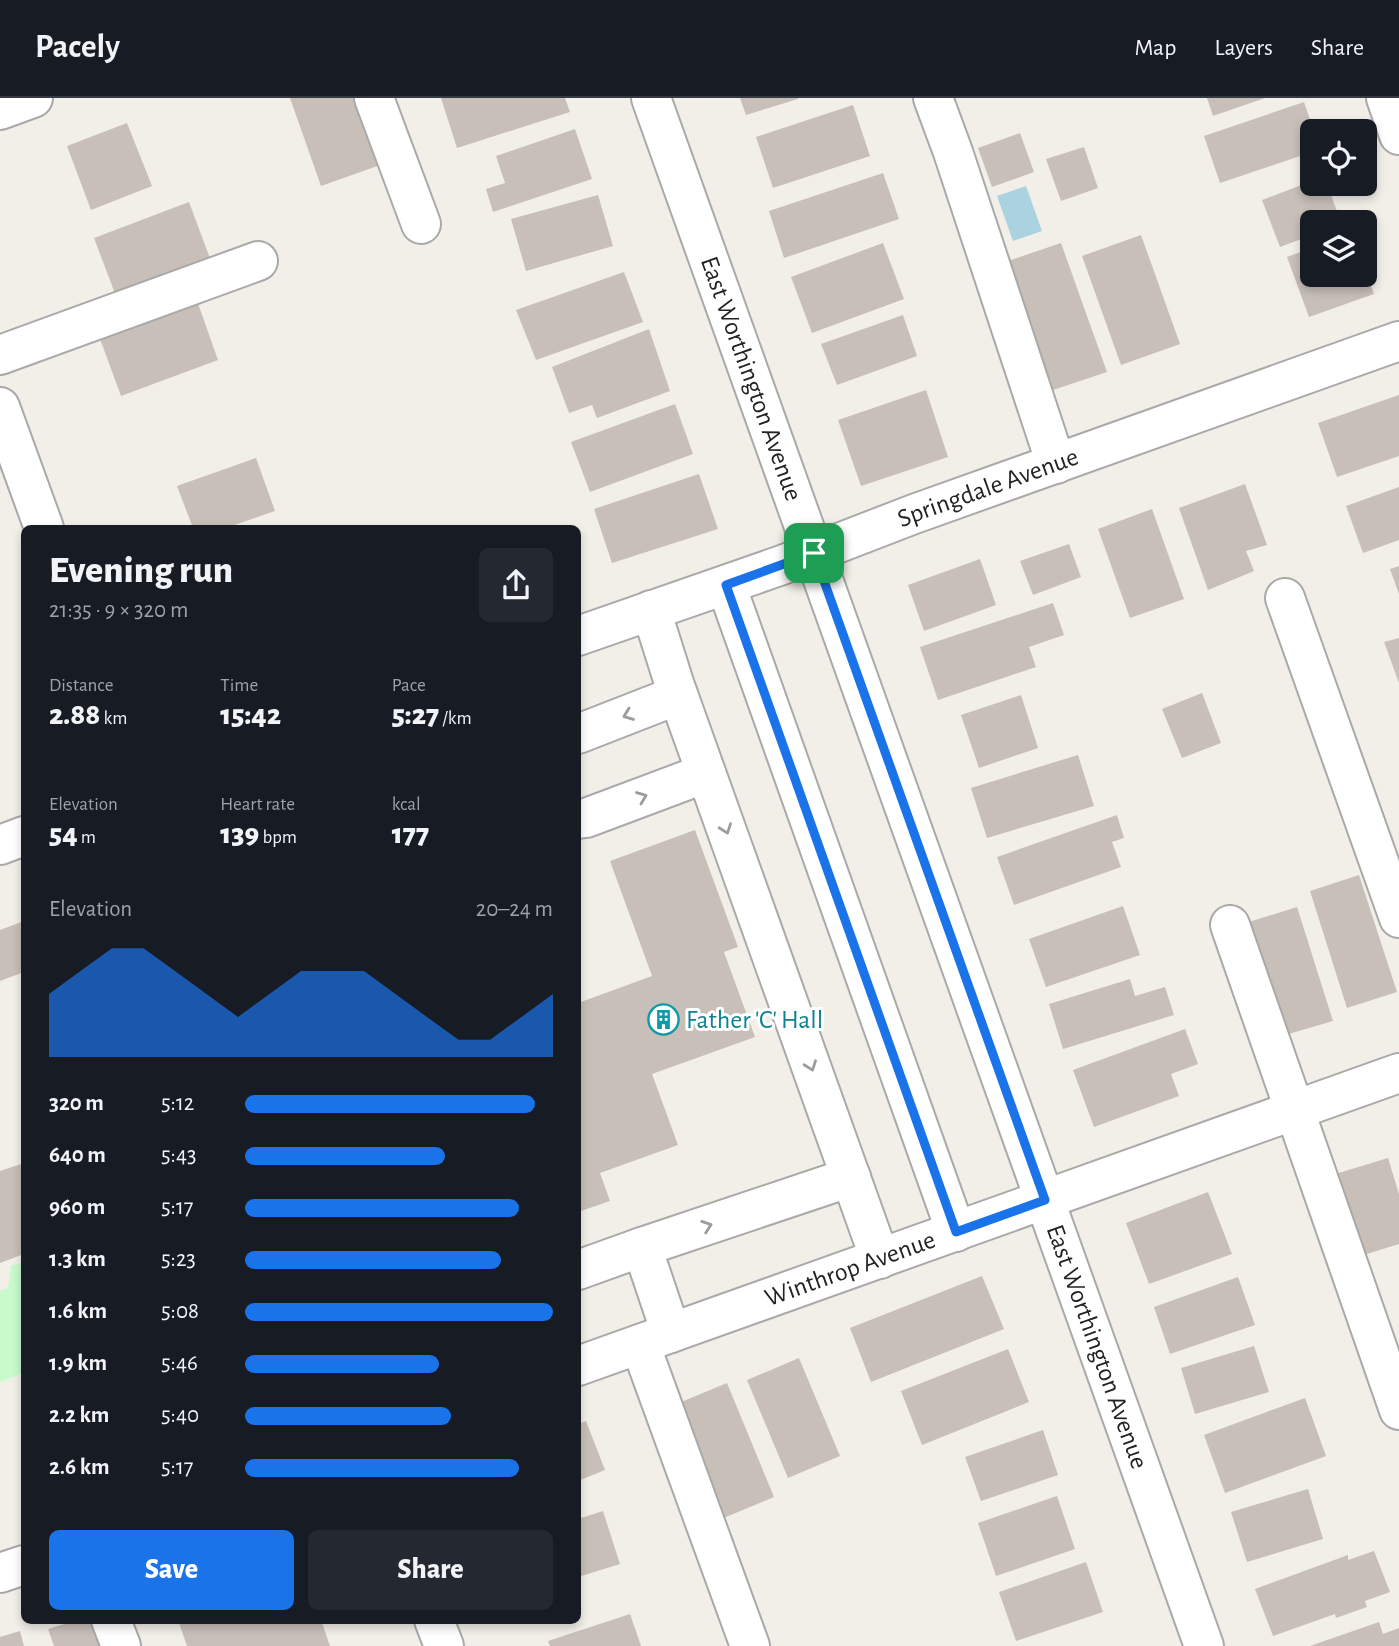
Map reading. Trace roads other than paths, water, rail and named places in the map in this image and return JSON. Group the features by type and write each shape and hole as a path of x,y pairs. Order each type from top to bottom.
{"street":[{"path":"0,110 33,98"},
{"path":"374,98 421,224"},
{"name":"East Worthington Avenue","path":"651,98 1204,1646"},
{"path":"933,98 1056,464"},
{"path":"1385,98 1399,135"},
{"path":"0,355 258,261"},
{"name":"Springdale Avenue","path":"581,635 1399,341"},
{"path":"0,407 43,525"},
{"path":"726,585 956,1232"},
{"path":"1285,598 1399,918"},
{"path":"651,610 678,695 880,1259"},
{"path":"581,733 678,695"},
{"path":"581,819 706,773"},
{"path":"0,845 21,837"},
{"path":"1230,925 1399,1410"},
{"name":"Winthrop Avenue","path":"581,1365 1399,1073"},
{"path":"581,1269 851,1177"},
{"path":"642,1247 655,1339 750,1646"},
{"path":"0,1573 21,1566"},
{"path":"113,1624 121,1646"},
{"path":"436,1624 444,1646"}],"water":[{"path":"1026,186 1042,231 1013,241 997,196"}],"place":[{"name":"Father 'C' Hall","path":"663,1020"}]}
